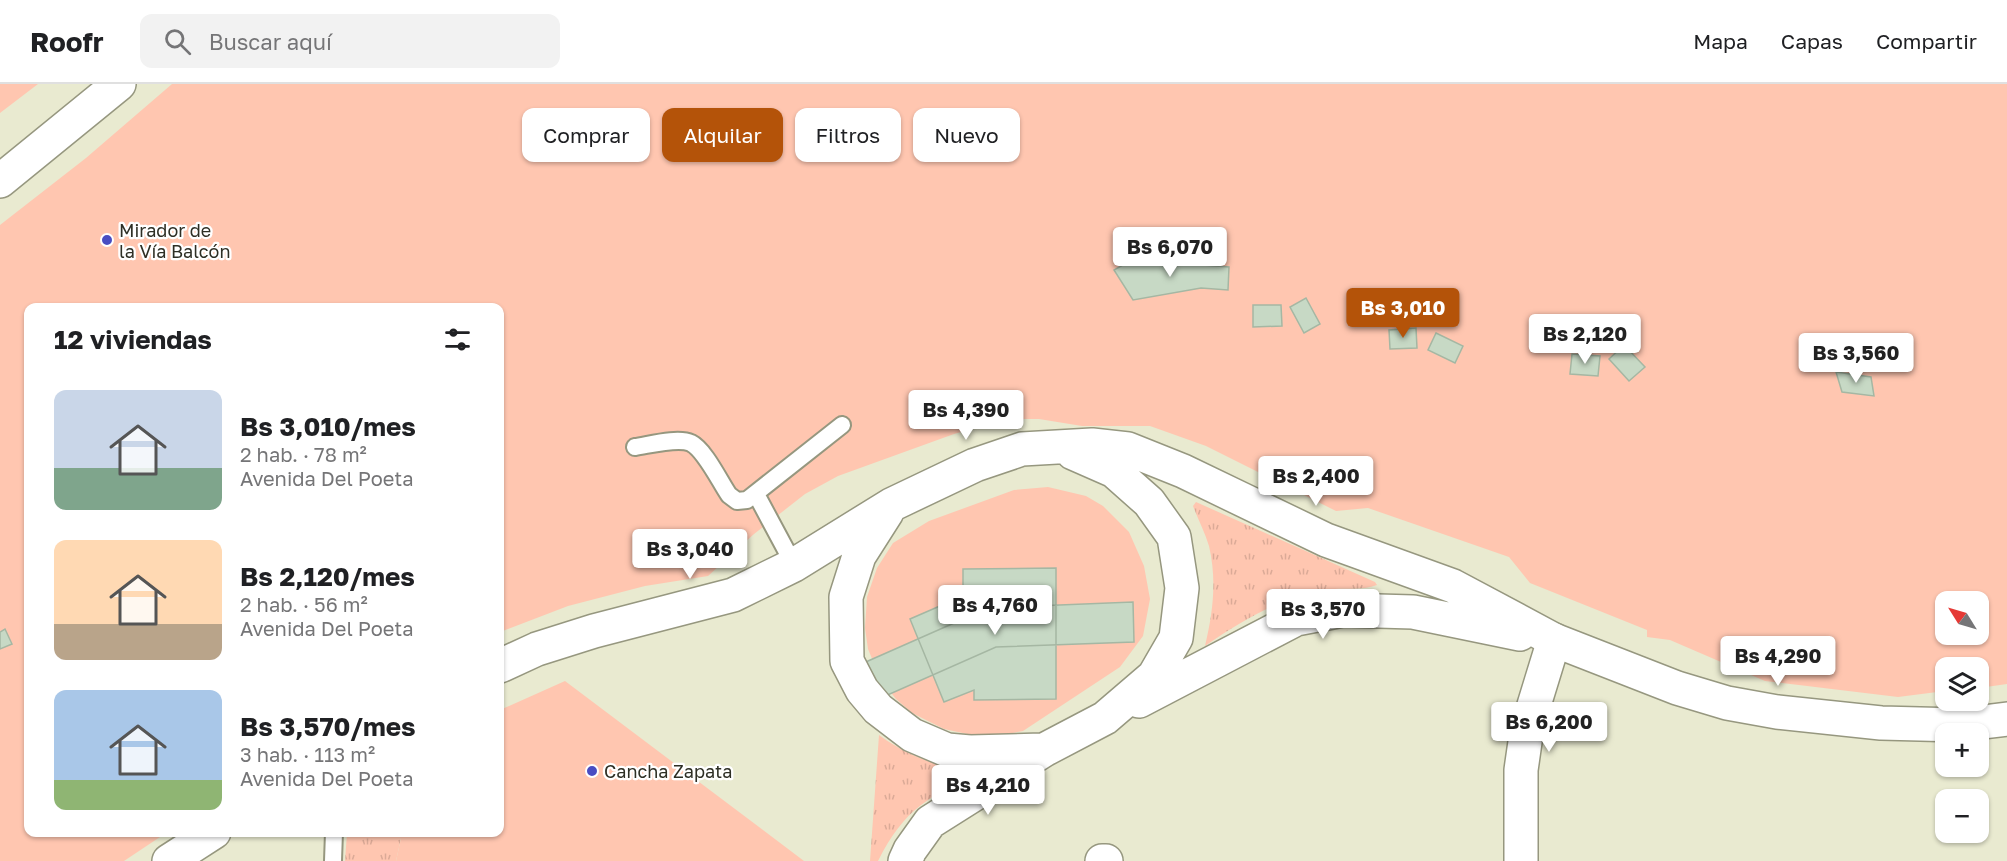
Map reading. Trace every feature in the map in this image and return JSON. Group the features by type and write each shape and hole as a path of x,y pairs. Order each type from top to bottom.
{"main road":[{"path":"0,181 119,84"},
{"path":"504,664 537,649 594,631 733,595 794,565 891,505 975,465 1023,449 1092,446 1128,449 1183,471 1326,540 1453,586 1554,640 1677,688 1727,703 1776,712 1881,723 1959,725 2007,719"},
{"path":"1061,447 1114,471 1149,502 1174,537 1182,588 1176,638 1154,676 1105,718"},
{"path":"891,505 859,556 846,597 847,660 862,690 878,708 912,735 947,750 970,752 1044,750"},
{"path":"906,861 910,850 930,822 1044,750 1296,619 1342,610 1413,612 1554,640"},
{"path":"1521,861 1521,770 1527,728 1554,640"},
{"path":"169,861 206,837"}],"lane":[{"path":"635,447 677,441 689,442 699,450 729,495 736,501 747,500 842,425"},
{"path":"756,494 794,565"},
{"path":"333,861 334,837"}],"green space":[{"path":"0,84 38,84 0,113"},
{"path":"172,84 2007,84 2007,684 1989,687 1989,657 1935,657 1935,692 1898,697 1765,681 1670,640 1647,637 1647,630 1530,583 1509,557 1368,508 1336,511 1206,446 1150,426 1082,426 1039,419 1005,419 954,434 838,476 805,494 754,534 708,576 645,586 568,606 504,630 504,303 24,303 24,837 160,837 124,861 0,861 0,225 86,158"},
{"path":"1048,487 1086,496 1103,506 1129,532 1144,566 1150,599 1143,636 1120,667 1023,731 986,738 944,729 912,713 896,699 881,680 868,649 865,628 867,597 877,568 893,543 929,521 1014,490"},
{"path":"1196,502 1375,582 1377,585 1365,588 1326,590 1292,599 1262,611 1205,646 1212,609 1213,571 1209,546 1193,506"},
{"name":"Cancha Zapata","path":"565,681 804,861 396,861 400,837 504,837 504,708"},
{"path":"879,735 927,761 981,773 947,789 920,806 898,828 878,861 870,861"},
{"path":"347,837 402,837 396,861 345,861"}],"building":[{"path":"1128,262 1229,267 1228,290 1201,288 1133,300 1114,270"},
{"path":"1306,298 1320,324 1304,333 1290,307"},
{"path":"1253,305 1281,305 1282,326 1253,327"},
{"path":"1416,328 1417,348 1390,349 1389,330"},
{"path":"1436,333 1463,346 1455,363 1428,350"},
{"path":"1624,345 1645,367 1629,381 1609,359"},
{"path":"1572,354 1600,356 1598,376 1570,374"},
{"path":"1836,372 1871,377 1874,396 1842,392"},
{"path":"1056,568 1056,699 974,700 974,690 944,702 910,619 963,596 963,569"},
{"path":"1133,602 1134,642 996,647 874,701 859,665 988,608"},
{"path":"5,629 12,644 0,649 0,632"}],"place":[{"name":"Mirador de la Vía Balcón","path":"107,240"},
{"name":"Cancha Zapata","path":"592,771"}]}
